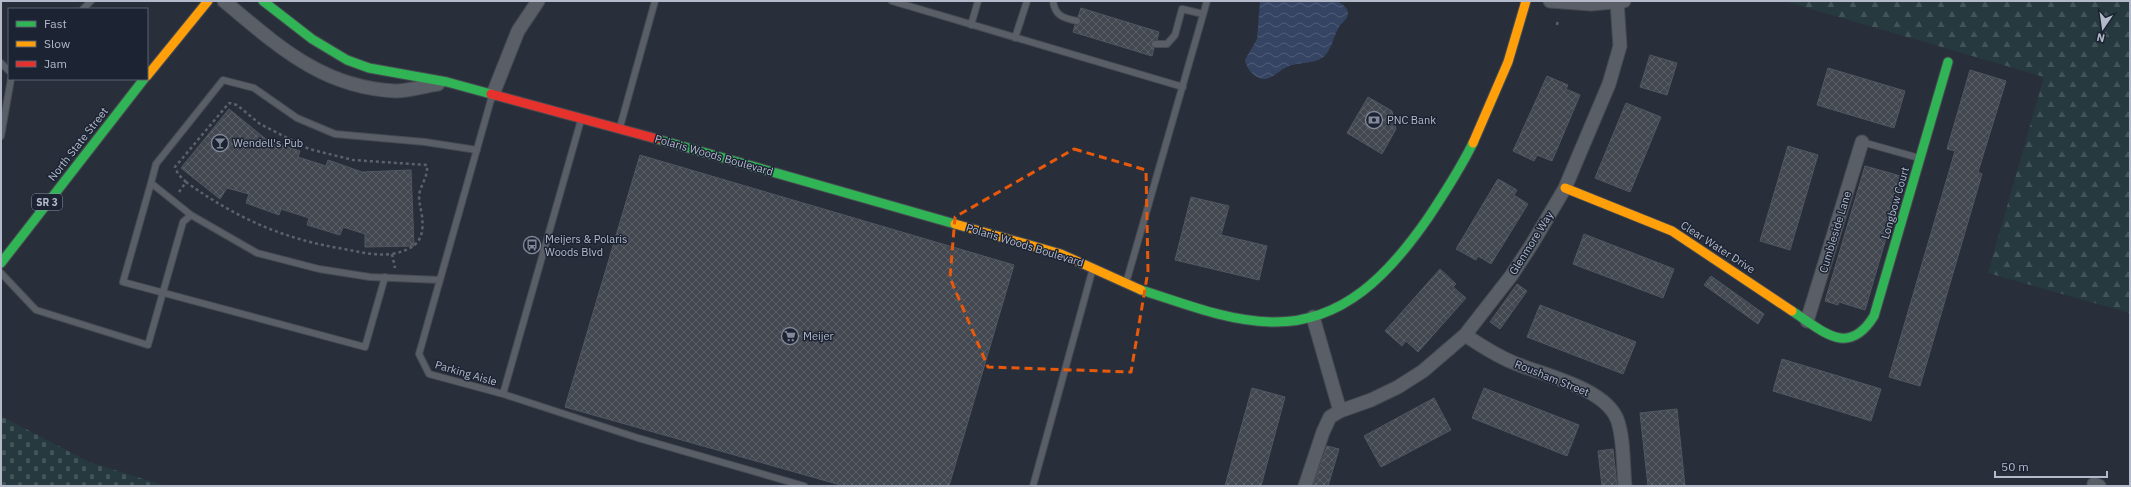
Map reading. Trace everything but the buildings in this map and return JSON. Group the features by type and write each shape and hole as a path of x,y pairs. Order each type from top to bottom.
{"street":[{"path":"148,75 208,1"},
{"name":"Polaris Woods Boulevard","path":"224,1 291,56 323,74 359,87 397,91 447,82"},
{"name":"Polaris Woods Boulevard","path":"263,1 312,39 347,60 370,68 447,82 619,128 1061,254 1094,267 1126,285 1248,320 1272,322 1313,317 1342,306 1363,293 1381,277 1410,243 1437,206 1461,168 1482,127 1500,86 1516,43 1526,1"},
{"path":"493,94 518,31 538,1"},
{"path":"1550,1 1591,4 1621,2"},
{"name":"Glenmore Way","path":"1305,486 1326,422 1330,417 1340,411 1372,400 1398,387 1423,370 1465,335 1511,276 1565,188 1609,84 1620,46 1621,2"},
{"name":"Longbow Court","path":"1849,340 1859,336 1867,329 1874,316 1948,62"},
{"name":"North State Street","path":"1,263 143,80"},
{"name":"Cumbleside Lane","path":"1807,321 1862,142"},
{"name":"Clear Water Drive","path":"1565,188 1672,231 1807,321 1832,336 1839,339 1849,340"},
{"path":"1313,317 1340,411"},
{"name":"Rousham Street","path":"1465,335 1487,350 1513,362 1587,391 1602,400 1618,421 1625,486"}],"lane":[{"path":"619,128 655,1"},
{"path":"892,1 1183,87"},
{"path":"971,25 978,1"},
{"path":"1015,38 1026,1"},
{"path":"1053,1 1054,10 1061,18 1077,21"},
{"path":"1126,285 1207,1"},
{"path":"1155,44 1167,44 1175,35 1182,9 1204,14"},
{"path":"1,136 5,120 7,94 11,80"},
{"path":"385,277 365,347 163,294 123,282 156,164 223,80 254,88 297,118 335,134 425,142 477,150"},
{"name":"Parking Aisle","path":"493,94 419,354 428,374 503,394 582,118"},
{"path":"1862,142 1920,159"},
{"path":"151,183 191,215 257,253 319,269 385,277 440,280"},
{"path":"1,273 36,310 148,345 183,222 191,215"},
{"path":"1033,486 1094,267"},
{"path":"503,394 638,438 804,486"}],"path":[{"path":"1557,25 1558,19"},
{"path":"229,103 237,105 265,127 309,149 331,156 354,160 427,166 426,180 420,190 419,196 422,223 419,240 415,246 408,250 392,254 368,254 315,245 291,238 230,212 186,182 178,174 175,167 229,103"},
{"path":"172,200 186,182"},
{"path":"392,254 397,278"}],"highlighted area":[{"path":"1074,149 1146,170 1148,271 1131,372 988,367 950,278 955,217"}],"green space":[{"path":"1784,1 2130,1 2130,313 1988,273 2044,77"},
{"path":"1,416 89,462 166,486 1,486"}],"water":[{"path":"1260,1 1337,1 1346,8 1348,16 1339,27 1328,52 1322,58 1289,66 1267,79 1262,79 1258,78 1251,72 1245,60 1257,39"}],"traffic: fast":[{"path":"263,1 312,39 347,60 369,68 447,82 491,94"},
{"path":"1792,311 1825,332 1835,337 1845,338 1855,336 1864,329 1874,316 1948,62"},
{"path":"1,263 143,80"},
{"path":"657,139 955,224"},
{"path":"1141,290 1221,315 1254,321 1271,322 1297,320 1321,314 1342,304 1362,291 1381,276 1398,258 1434,209 1473,143"}],"traffic: slow":[{"path":"148,75 208,1"},
{"path":"1473,143 1508,62 1526,1"},
{"path":"1565,188 1672,231 1792,311"},
{"path":"955,224 1061,254 1141,290"}],"traffic: jam":[{"path":"491,94 657,139"}],"place":[{"name":"PNC Bank","path":"1374,120"},
{"name":"Wendell's Pub","path":"220,143"},
{"name":"Meijers & Polaris Woods Blvd","path":"532,245"},
{"name":"Meijer","path":"790,336"}]}
